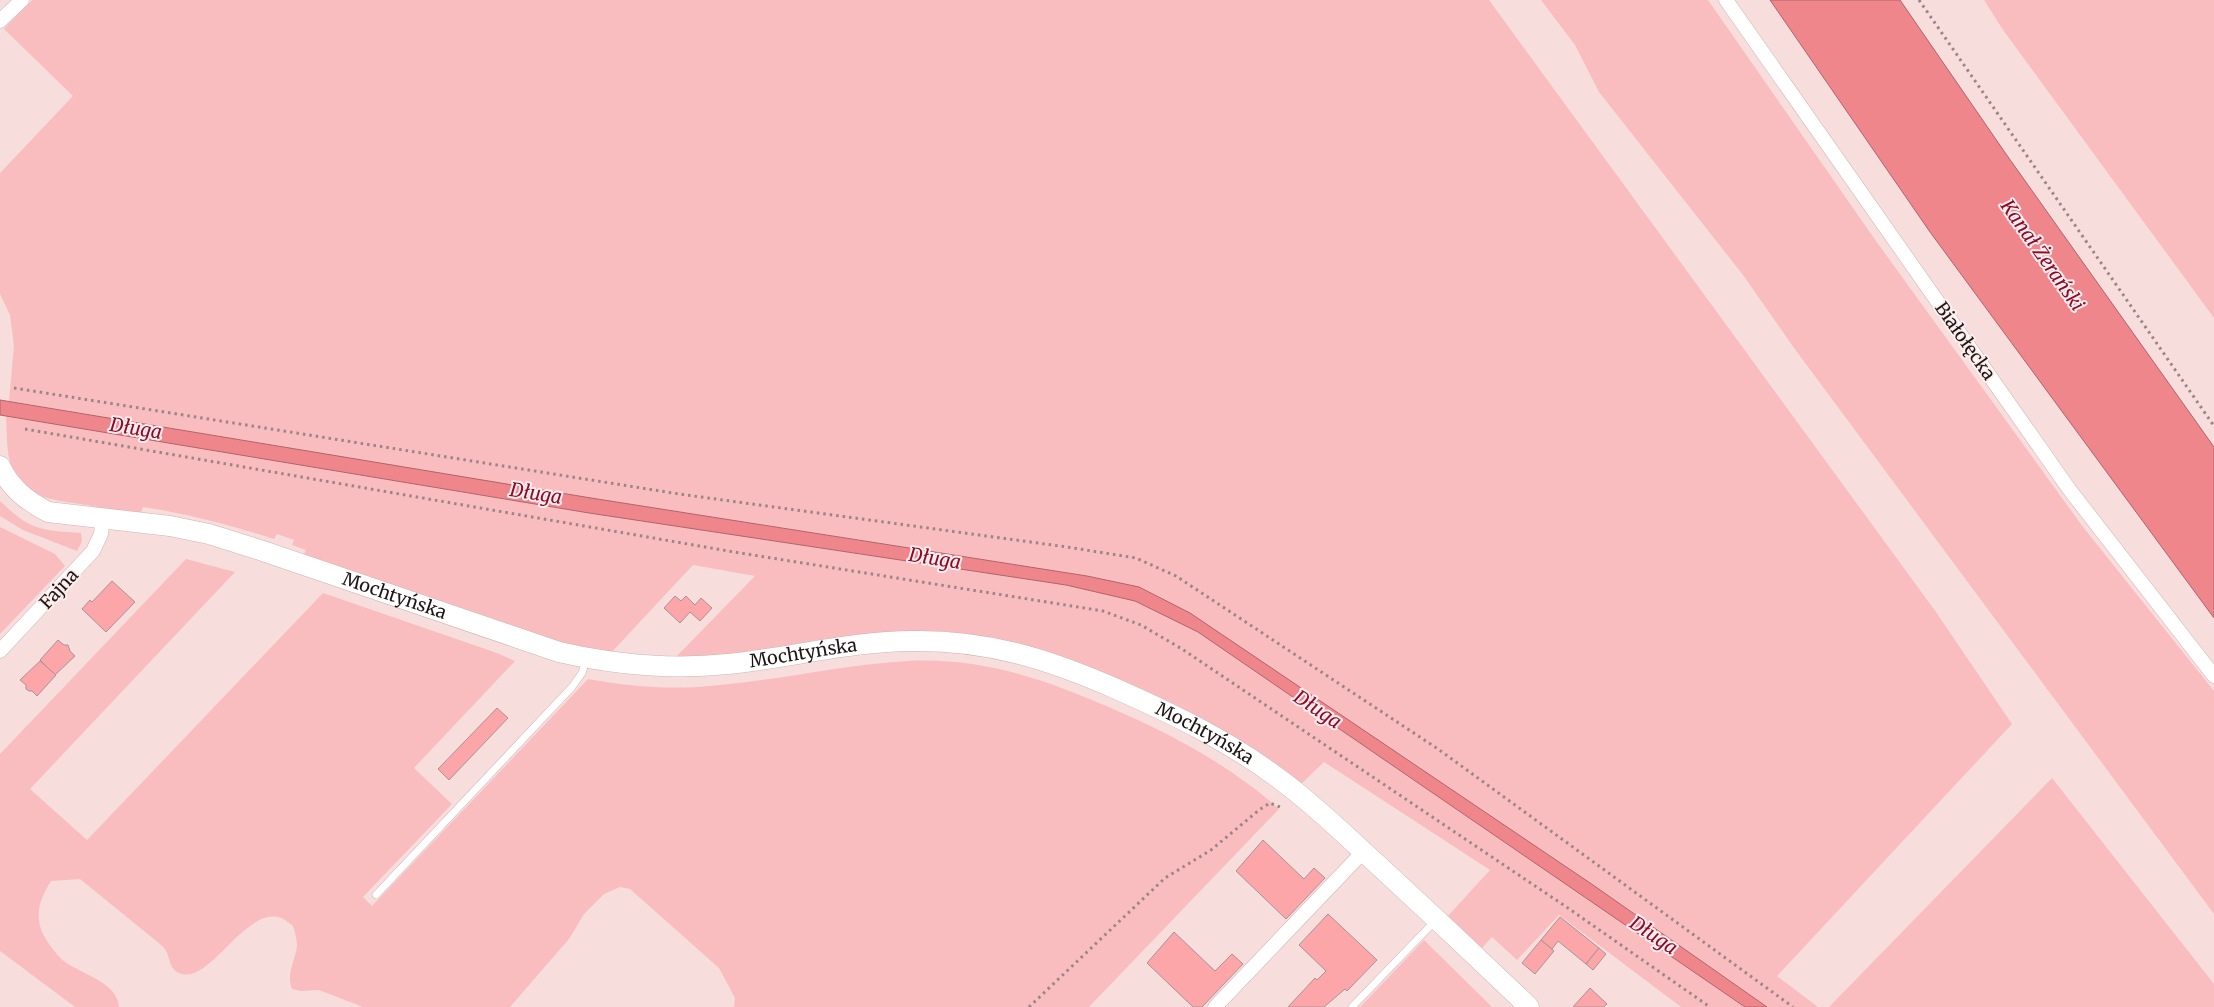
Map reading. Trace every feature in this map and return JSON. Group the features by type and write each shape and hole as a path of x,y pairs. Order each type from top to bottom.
{"street":[{"path":"0,21 22,0"},
{"name":"Białołęcka","path":"1726,0 2069,489 2214,676"},
{"name":"Mochtyńska","path":"0,466 6,479 18,493 48,512 170,526 218,537 559,652 587,658 640,666 679,668 728,664 910,641 944,641 983,645 1028,655 1069,668 1153,705 1224,742 1282,780 1363,852 1530,1007"},
{"name":"Fajna","path":"0,651 94,551 101,534 103,518"},
{"path":"1216,1007 1363,852"}],"lane":[{"path":"376,895 572,687 582,674 587,658"},
{"path":"1352,1007 1436,919"}],"path":[{"path":"1919,0 2214,426"},
{"path":"14,388 679,494 1136,558 1176,576 1438,749 1793,1007"},
{"path":"1029,1007 1165,878 1211,850 1270,803 1280,807"}],"shaded area":[{"path":"32,0 1489,0 1936,612 2012,724 1777,976 1818,1007 1767,1007 1593,885 1256,658 1087,576 591,498 9,401 14,346 10,315 0,294 0,173 73,96 4,29"},
{"path":"1541,0 1708,0 1876,241 2083,527 2214,691 2214,914 1794,348 1743,275 1599,92 1575,45"},
{"path":"1984,0 2214,0 2214,318 2003,30"},
{"path":"6,415 589,513 1066,585 1135,601 1198,632 1745,1007 1681,1007 1559,915 1517,960 1492,937 1482,948 1447,917 1490,870 1324,762 1299,786 1055,654 813,644 672,661 755,576 693,565 609,655 560,643 303,556 306,550 292,545 294,540 277,534 274,539 209,520 143,507 140,515 44,497 25,487 17,479 12,469 8,449"},
{"path":"0,501 28,524 55,531 81,533 82,541 77,551 23,530 0,516"},
{"path":"0,527 55,554 65,566 0,634"},
{"path":"186,559 235,572 30,789 87,840 323,593 497,653 515,661 414,768 452,804 363,897 372,906 588,679 648,687 679,688 734,684 858,666 907,661 935,661 987,666 1037,679 1111,708 1156,729 1199,752 1241,778 1279,809 1089,1007 734,1007 735,998 719,968 630,889 620,887 604,894 584,914 569,939 510,1007 363,1007 319,990 301,991 292,989 290,973 297,941 293,926 281,918 268,917 254,923 203,968 191,974 179,973 173,969 166,951 161,945 80,879 51,881 40,903 39,911 40,925 47,941 62,960 106,985 113,992 119,1007 75,1007 0,951 0,754"},
{"path":"2052,778 2214,984 2214,1007 1829,1007"},
{"path":"1424,940 1492,1007 1360,1007"}],"water":[{"name":"Kanał Żerański","path":"1770,0 1900,0 2006,154 2214,447 2214,618 1930,232"},
{"name":"Długa","path":"0,400 591,498 1087,576 1139,587 1190,613 1593,885 1767,1007 1745,1007 1198,632 1135,601 1066,585 589,513 0,415"}],"building":[{"path":"112,581 135,602 106,632 82,609 90,600 92,602"},
{"path":"675,596 681,601 686,596 695,605 701,598 712,608 700,621 690,612 680,623 664,608"},
{"path":"58,640 64,645 68,645 70,651 75,656 55,675 40,660"},
{"path":"40,661 56,675 37,696 32,691 26,689 26,685 20,680"},
{"path":"497,708 508,718 449,780 438,769"},
{"path":"1263,840 1304,879 1314,868 1325,878 1286,919 1236,871"},
{"path":"1328,914 1377,960 1347,991 1345,989 1324,1007 1288,1007 1315,978 1317,980 1326,971 1299,945"},
{"path":"1560,917 1599,948 1586,964 1558,941 1552,949 1541,940"},
{"path":"1174,932 1215,971 1232,954 1243,964 1202,1007 1193,1007 1147,963"},
{"path":"1541,940 1554,951 1535,974 1522,963"},
{"path":"1599,948 1606,954 1593,970 1586,964"},
{"path":"1590,988 1607,1004 1603,1007 1573,1007"}]}
